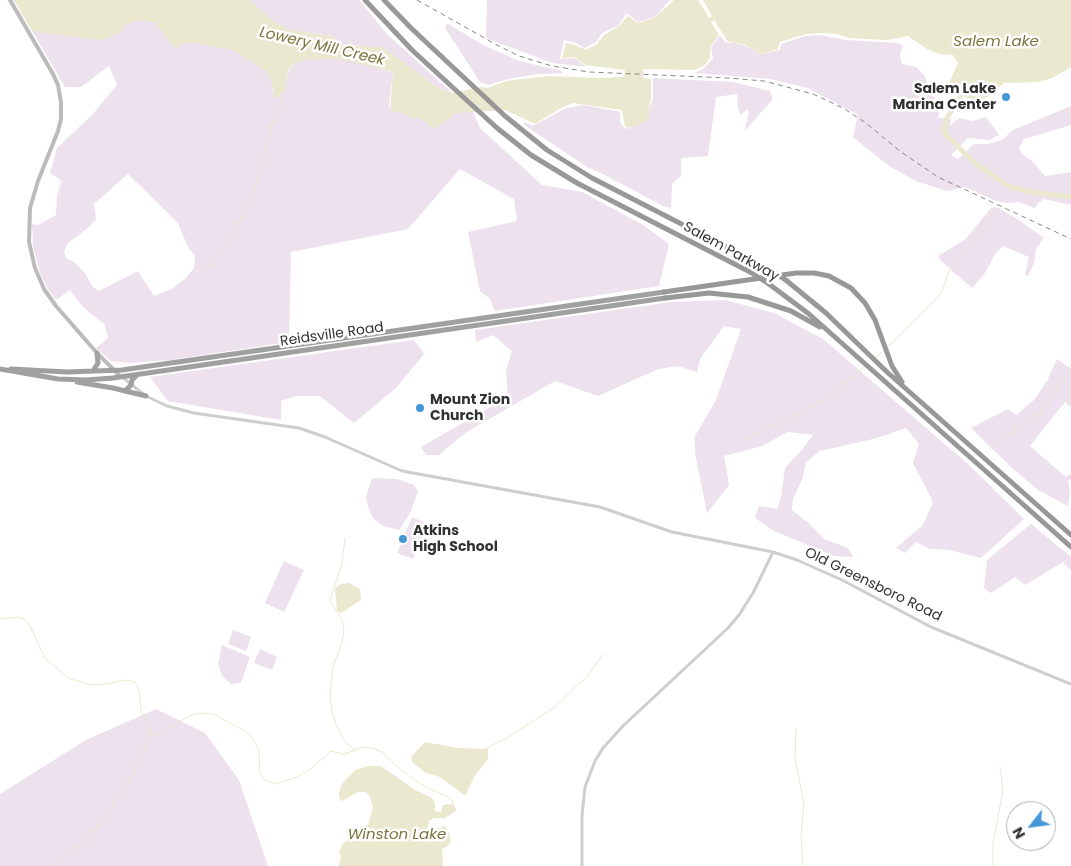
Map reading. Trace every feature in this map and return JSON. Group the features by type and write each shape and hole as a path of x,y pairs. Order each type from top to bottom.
{"highway":[{"name":"Salem Parkway","path":"365,0 395,33 448,83 522,148 558,172 750,272 809,314 1071,547"},
{"name":"Salem Parkway","path":"384,0 468,82 543,147 579,170 768,269 787,281 826,313 887,372 1071,535"},
{"name":"Reidsville Road","path":"1,369 113,370 796,273 814,273 834,278 851,288 865,303 875,320 894,371 912,394"},
{"name":"Reidsville Road","path":"1,369 9,372 67,379 94,380 665,298 709,294 748,297 791,311 834,337"},
{"path":"93,371 98,363 97,353"},
{"path":"125,391 137,375"},
{"path":"67,379 146,396"}],"main road":[{"path":"11,2 53,74 61,102 61,119 58,131 30,208 28,229 31,254 37,275 52,301 97,353 121,377"}],"street":[{"name":"Old Greensboro Road","path":"121,377 146,396 167,406 186,411 299,428 324,437 392,468 600,508 672,532 773,552 819,569 931,627 1071,684"},
{"path":"582,866 584,794 595,761 603,748 623,726 739,616 753,593 773,552"}],"shaded area":[{"path":"249,0 359,0 387,34 452,93 440,89 381,46 341,44 333,36 289,30 270,19"},
{"path":"487,0 670,0 655,17 638,22 627,13 618,26 602,33 596,42 585,48 564,40 560,59 575,58 586,67 552,63 486,38"},
{"path":"145,20 155,23 164,33 183,43 195,43 233,50 265,70 271,80 273,93 285,90 288,72 296,62 309,59 339,59 375,66 393,73 389,104 390,109 395,112 422,119 438,127 456,113 473,112 480,128 542,185 582,192 643,225 669,244 659,286 495,311 490,299 480,291 468,232 517,221 514,199 460,169 408,229 291,252 289,342 170,360 130,363 111,361 96,348 108,338 105,325 83,307 70,290 56,300 48,289 40,273 33,246 32,224 38,225 56,215 57,195 62,181 50,173 57,148 92,115 117,85 109,66 81,87 65,87 32,31 100,40 119,33 126,25 134,21","holes":["128,174 178,223 188,247 195,256 194,268 186,278 172,289 154,296 138,271 99,291 93,287 84,272 75,263 66,258 64,251 67,244 96,219 94,204"]},
{"path":"447,23 483,45 519,61 562,71 562,73 538,74 508,79 488,85 480,82 445,28"},
{"path":"720,35 726,43 743,45 761,54 780,50 781,44 806,36 820,35 846,40 898,43 903,46 900,54 902,64 916,67 925,76 928,88 940,106 938,118 951,119 950,126 959,118 973,121 986,117 999,135 990,140 968,138 951,155 958,159 974,144 988,144 1002,140 1013,130 1071,106 1071,125 1024,139 1019,148 1023,155 1033,162 1045,176 1071,172 1071,205 1044,199 1035,208 1018,202 996,201 965,187 947,191 916,181 889,166 853,137 858,115 808,88 770,79 694,73 703,69 713,59 711,48"},
{"path":"653,78 733,82 770,91 773,99 744,132 749,114 747,109 741,115 738,109 737,94 716,97 708,156 681,158 681,176 672,184 671,208 663,206 587,167 523,124 525,122 533,126 566,108 583,105 620,112 620,123 626,129 645,122 653,98"},
{"path":"993,207 1014,217 1044,238 1036,249 1034,263 1028,276 1025,275 1029,257 1003,246 995,254 985,273 972,288 940,260 938,256 966,239"},
{"path":"725,300 774,313 823,339 968,464 1024,519 981,558 949,550 930,549 916,542 905,553 896,548 923,525 933,502 913,463 919,444 906,428 877,438 820,451 806,462 802,480 793,499 792,510 810,524 824,539 848,548 853,557 834,556 772,530 755,518 759,506 777,509 781,497 785,468 813,435 788,432 762,446 724,456 729,485 707,513 695,453 695,436 716,400 741,329 724,326 700,359 697,372 678,366 658,369 598,396 555,381 465,433 439,455 426,455 421,447 508,397 506,371 512,351 493,335 476,342 475,330 671,302"},
{"path":"414,340 424,354 396,388 354,423 320,396 296,396 281,401 281,420 168,401 150,377"},
{"path":"1057,359 1071,369 1071,407 1065,402 1030,446 1066,477 1071,474 1071,479 1068,481 1070,493 1068,506 1038,490 1012,468 971,428 1008,409 1016,415 1034,400 1047,381"},
{"path":"372,478 397,479 414,485 418,491 410,513 399,530 383,526 373,518 366,497"},
{"path":"412,517 428,524 413,559 397,553"},
{"path":"1031,524 1071,557 1071,571 1063,562 1025,585 1015,577 991,593 984,588 987,560"},
{"path":"284,561 304,570 284,612 265,603"},
{"path":"233,630 251,637 246,651 228,644"},
{"path":"222,645 250,657 241,683 231,684 222,676 218,664"},
{"path":"260,649 277,657 272,670 254,663"},
{"path":"156,709 205,733 239,780 268,866 0,866 0,794 86,740"}],"water":[{"name":"Salem Lake","path":"14,0 249,0 270,19 289,30 333,36 341,44 381,46 440,89 452,93 481,87 487,88 506,81 549,76 624,77 625,70 585,65 575,57 562,58 566,43 586,50 597,44 604,35 619,26 628,16 638,23 654,18 674,0 698,0 709,18 712,16 703,0 1071,0 1071,67 1052,78 1038,82 1004,83 982,101 975,104 949,83 958,63 955,58 952,55 939,54 927,49 908,36 888,40 849,38 837,34 806,34 780,42 778,49 761,54 743,44 728,42 714,20 711,22 719,35 710,48 710,58 705,65 695,70 643,69 643,78 651,79 651,97 648,116 645,122 627,128 622,110 573,103 535,124 505,110 456,113 438,127 433,128 422,119 390,109 393,73 387,70 339,59 303,60 296,62 288,71 285,90 275,99 271,80 265,70 233,50 195,43 183,43 177,48 155,23 145,20 134,21 126,25 120,33 100,40 32,31"},
{"path":"349,583 360,589 361,600 341,613 337,611 335,589 341,584"},
{"path":"425,742 458,748 488,749 488,759 474,777 466,794 464,795 440,777 426,773 412,762 411,757"},
{"name":"Winston Lake","path":"368,766 381,766 415,790 432,798 435,803 435,811 441,812 443,805 453,804 457,810 445,818 434,818 429,821 427,831 432,833 436,829 445,826 449,833 451,841 448,846 442,849 443,866 339,866 341,847 368,825 373,807 370,797 366,792 358,792 342,801 340,800 339,793 342,784 355,770"}],"waterway":[{"path":"964,90 946,120 944,131 947,136 976,164 1008,186 1030,192 1071,197"},
{"path":"207,269 233,235 253,194 264,161 271,126 280,105 280,94"},
{"path":"888,347 941,294 952,263 971,245 993,212"},
{"path":"875,358 883,351"},
{"path":"990,448 1039,413 1051,398 1071,365"},
{"path":"745,441 766,427 795,416 830,396 864,367"},
{"path":"345,538 342,564 330,600 342,620 344,628 342,643 333,666 330,695 336,725 345,742 355,750"},
{"path":"0,619 18,617 24,619 30,626 45,658 68,678 92,685 127,680 135,682 139,690 141,711 150,735"},
{"path":"485,749 510,736 555,707 587,677 603,654"},
{"path":"150,736 158,734 191,715 213,714 245,731 252,737 259,751 260,774 266,781 275,784 297,777 312,768 331,751 344,754 364,747 375,749 382,752 402,771 422,785 452,799 453,804"},
{"path":"796,729 795,758 804,804 801,836 803,866"},
{"path":"53,866 80,845 98,827 131,777 150,737"},
{"path":"993,866 993,844 1003,790 1000,767"}],"railway":[{"path":"417,0 519,56 552,66 589,72 764,81 813,94 843,108 866,123 901,152 938,177 1071,239"}],"place":[{"name":"Salem Lake Marina Center","path":"1006,97"},
{"name":"Mount Zion Church","path":"420,408"},
{"name":"Atkins High School","path":"403,539"}],"water label":[{"name":"Lowery Mill Creek","path":"322,47"}]}
